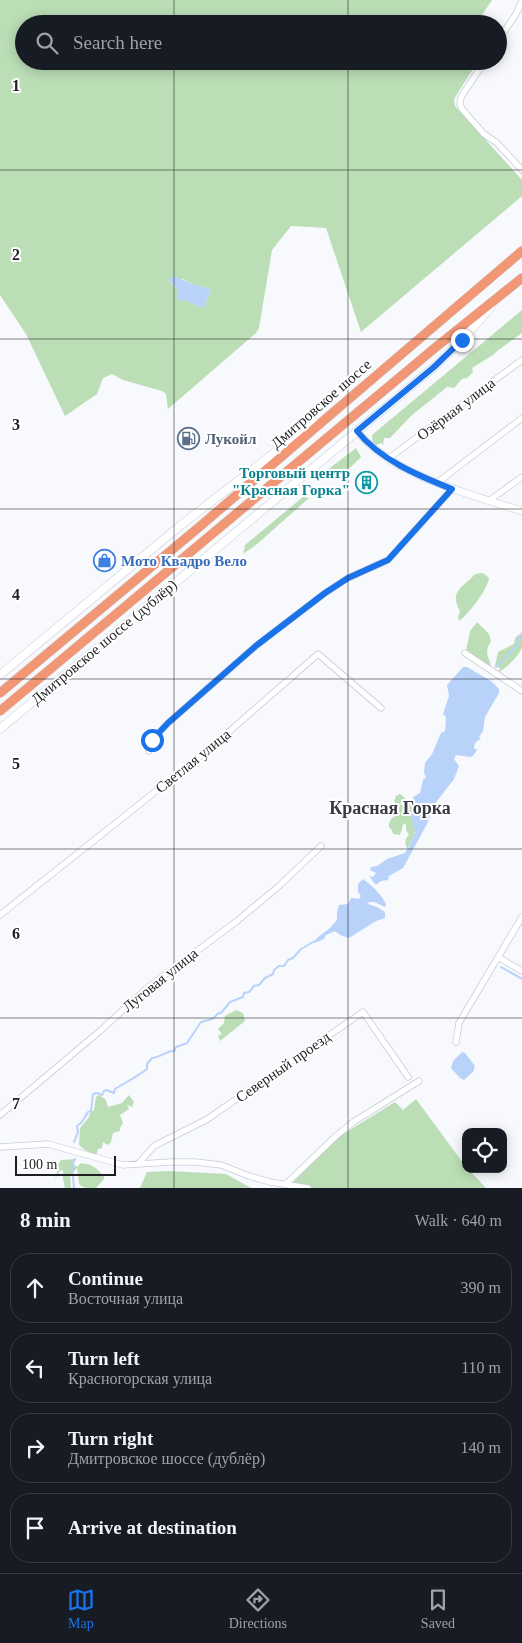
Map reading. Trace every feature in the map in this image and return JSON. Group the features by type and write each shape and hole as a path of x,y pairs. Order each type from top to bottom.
{"highway":[{"name":"Дмитровское шоссе","path":"0,693 198,528 522,251"},
{"name":"Дмитровское шоссе","path":"0,711 436,347 522,278"}],"main road":[{"name":"Дмитровское шоссе (дублёр)","path":"0,728 434,367 462,340 499,297"},
{"path":"0,675 181,525 287,443 339,406"}],"street":[{"path":"507,28 522,1"},
{"path":"479,70 461,97 460,104 462,109 484,134 497,143 522,170"},
{"name":"Озёрная улица","path":"389,458 522,360"},
{"path":"437,484 522,418"},
{"path":"357,431 366,443 437,484 522,511"},
{"path":"490,500 522,476"},
{"path":"149,751 152,740 168,723 257,645 325,593 348,578 388,560 452,489"},
{"path":"464,653 522,691"},
{"name":"Светлая улица","path":"0,915 193,763 318,654 381,708"},
{"name":"Луговая улица","path":"0,1115 100,1031 146,989 237,921 279,886 321,846"},
{"path":"456,1042 459,1023 522,917"},
{"path":"498,957 522,971"},
{"name":"Северный проезд","path":"138,1164 154,1146 206,1120 363,1012 408,1077"},
{"path":"286,1184 336,1135 419,1081"},
{"path":"0,1147 48,1144 126,1165 196,1162 221,1165 248,1176 270,1182 308,1188"}],"green space":[{"path":"0,0 492,0 482,15 15,15 15,70 472,70 454,99 455,106 522,180 522,196 361,332 326,228 291,226 272,250 259,328 256,333 168,409 166,394 162,391 123,380 112,374 103,378 97,394 65,416 26,334 0,295","holes":["183,279 192,284 211,289 204,308 184,300 177,300 177,289 168,280"]},
{"path":"522,310 522,333 472,368 473,372 467,378 462,379 454,388 447,387 412,415 390,438 384,438 383,445 381,443 373,445 372,435"},
{"path":"356,448 361,457 353,465 341,471 327,473 326,471"},
{"path":"303,497 309,498 256,545 243,554 245,545"},
{"path":"483,573 489,578 485,589 472,608 459,621 458,616 460,612 456,603 458,592 475,574"},
{"path":"477,622 489,634 491,642 487,653 491,665 487,666 466,651 470,631"},
{"path":"522,634 522,647 519,654 498,673 500,668 495,666 498,652 514,644 515,638"},
{"path":"400,794 406,800 400,803 401,805 404,806 408,801 414,800 411,816 415,828 414,836 407,849 405,841 409,835 406,830 406,824 403,825 400,835 393,834 389,827 390,821 395,816 390,814 400,810 395,807 394,801 396,796"},
{"path":"236,1010 243,1013 245,1021 220,1041 218,1036 222,1034 218,1029 224,1023 225,1016"},
{"path":"99,1095 106,1100 108,1107 122,1103 129,1095 134,1102 132,1107 127,1105 129,1109 120,1115 123,1123 120,1131 113,1133 111,1142 108,1145 103,1142 102,1148 98,1149 96,1155 79,1145 80,1128 94,1110 96,1097"},
{"path":"416,1099 462,1162 462,1173 472,1173 486,1188 287,1188 340,1136 395,1102 403,1110"},
{"path":"75,1159 72,1162 77,1167 81,1163 92,1166 104,1176 104,1179 96,1188 80,1185 77,1168 70,1176 71,1188 65,1188 63,1170 60,1171 55,1179 58,1169 53,1171 61,1160"},
{"path":"168,1171 226,1174 251,1188 140,1188 147,1172"}],"water":[{"path":"171,277 177,277 192,284 211,289 204,308 184,300 177,300 177,289 168,280"},
{"path":"463,667 467,667 491,681 499,689 499,693 485,717 483,731 479,737 481,739 474,745 474,748 477,750 470,757 456,755 454,759 459,766 454,779 434,805 427,824 403,868 389,876 388,880 381,881 376,885 369,876 373,877 376,873 370,870 371,867 405,853 414,836 415,831 411,816 414,804 413,797 420,793 423,780 426,777 424,773 425,763 432,754 441,733 445,731 446,717 443,714 449,696 447,685"},
{"path":"363,879 376,890 386,904 385,907 374,902 369,902 368,904 385,912 385,918 376,921 349,938 335,931 314,943 337,920 339,905 348,904 351,898 359,899 361,896 358,892 358,884"},
{"path":"462,1052 465,1053 475,1066 473,1072 464,1080 451,1068 453,1061"}],"waterway":[{"path":"496,667 517,645 522,633"},
{"path":"74,1142 78,1132 77,1126 88,1112 91,1111 93,1094 102,1095 106,1090 114,1093 115,1089 147,1069 147,1064 152,1058 174,1051 176,1047 187,1043 201,1022 212,1019 221,1013 230,1002 243,997 244,993 259,985 265,978 273,974 274,970 279,966 284,966 301,949 315,941"},
{"path":"501,967 522,979"},
{"path":"74,1188 72,1165 75,1159"}],"place":[{"name":"Лукойл","path":"189,439"},
{"name":"Торговый центр \"Красная Горка\"","path":"366,482"},
{"name":"Мото Квадро Вело","path":"105,561"}],"district":[{"name":"Красная Горка","path":"390,808"}],"route":[{"path":"152,740 168,723 257,645 325,593 348,578 388,560 452,489 437,484 400,465 366,443 357,431 434,367 462,340"}]}
